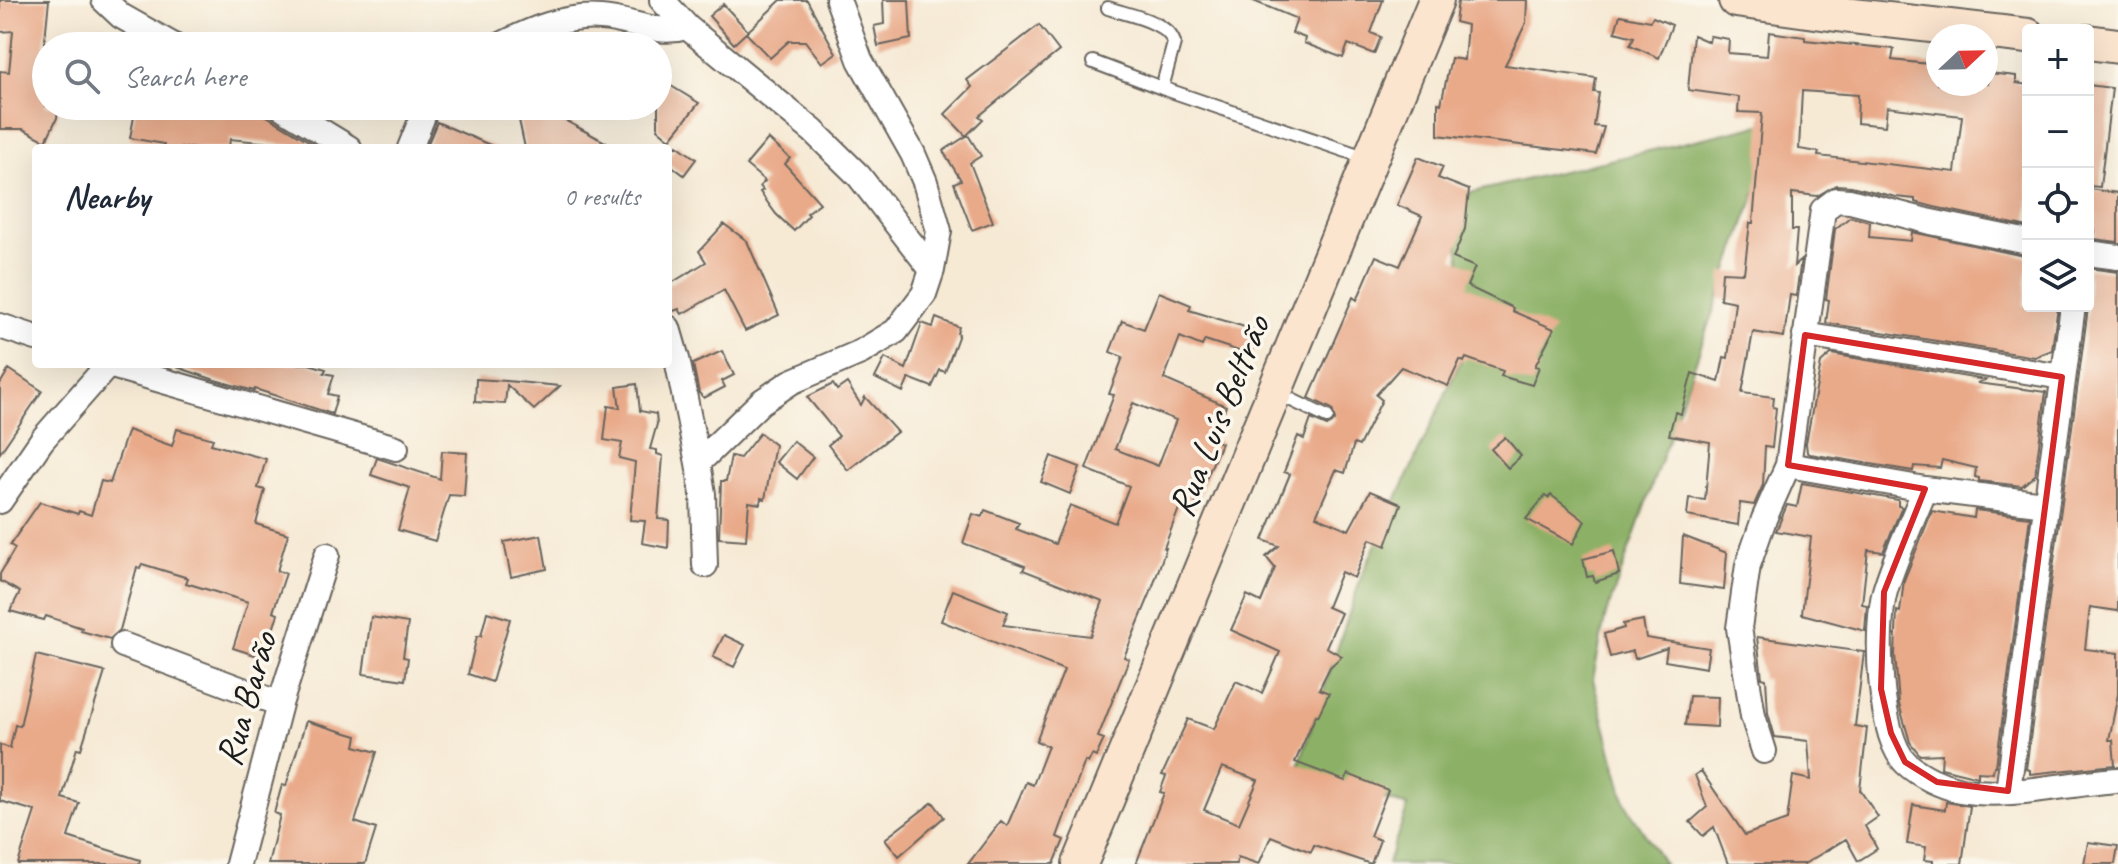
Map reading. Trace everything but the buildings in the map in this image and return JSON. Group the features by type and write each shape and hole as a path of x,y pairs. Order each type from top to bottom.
{"main road":[{"name":"Rua Luís Beltrão","path":"1080,864 1436,0"},
{"path":"1736,0 1848,8 2022,35"},
{"path":"2094,43 2118,46"}],"street":[{"path":"104,0 121,16 149,32"},
{"path":"662,0 687,27 813,131 859,176 932,270"},
{"path":"698,463 761,402 781,389 882,342 896,331 924,294 932,270 939,231 925,182 913,154 860,60 838,0"},
{"path":"525,32 564,21 599,18 669,32 687,27"},
{"path":"303,120 342,144"},
{"path":"412,144 421,120"},
{"path":"1764,751 1753,716 1739,628 1748,565 1788,465 1820,216 1836,200 1850,201 2022,241"},
{"path":"2094,254 2118,257"},
{"path":"2008,791 2072,312"},
{"path":"0,326 32,337"},
{"path":"1805,335 2062,377"},
{"path":"672,342 703,494 705,565"},
{"path":"0,501 42,440 104,368"},
{"path":"117,368 396,448"},
{"path":"1788,465 1925,489 2045,504"},
{"path":"1925,489 1884,592 1880,634 1881,689 1891,733 1905,762 1937,782 1982,793 2118,780"},
{"name":"Rua Barão","path":"238,864 280,704 327,555"},
{"path":"123,645 280,704"}],"lane":[{"path":"1108,8 1162,27 1172,36 1174,43 1162,88"},
{"path":"1093,62 1370,159"},
{"path":"1274,392 1327,417"}],"highlighted area":[{"path":"1805,335 2062,377 2008,791 1937,782 1905,762 1891,733 1881,689 1884,592 1925,489 1788,465"}],"green space":[{"path":"1781,120 1605,618 1593,679 1625,803 1664,864 1387,864 1408,806 1296,774 1362,574 1470,341 1452,197"}]}
